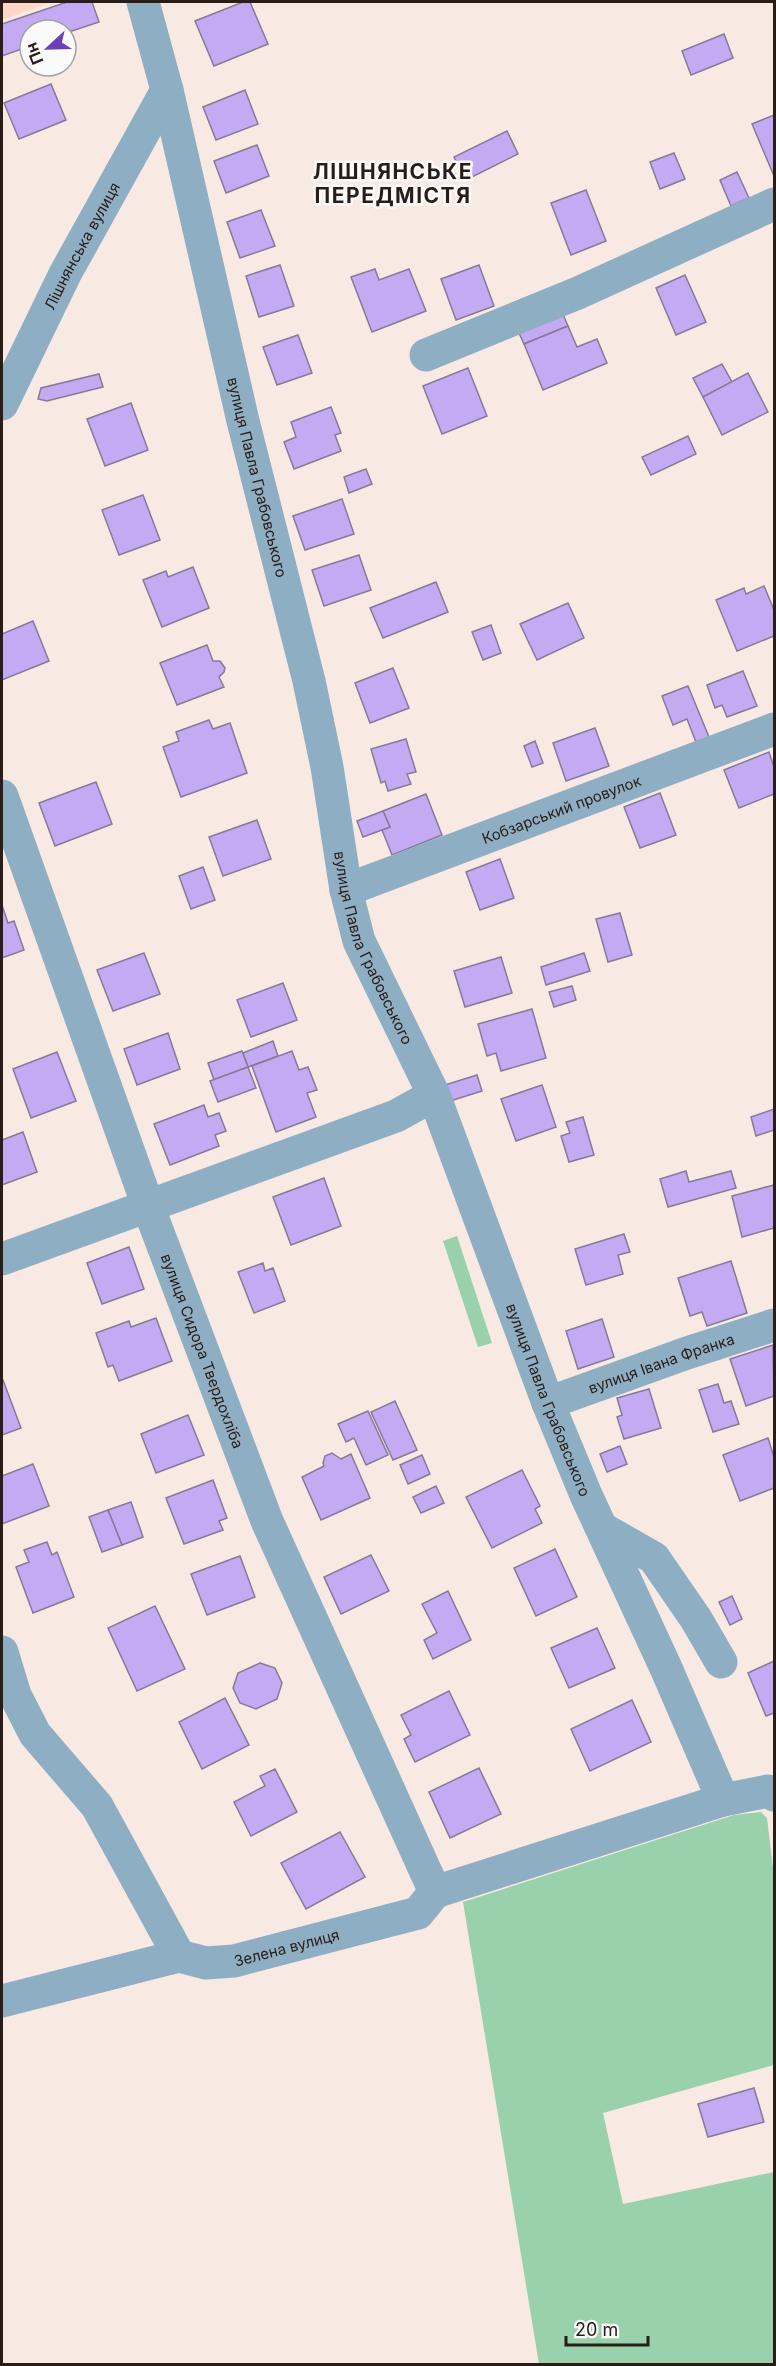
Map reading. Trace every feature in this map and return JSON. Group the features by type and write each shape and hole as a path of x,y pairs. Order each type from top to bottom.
{"street":[{"name":"вулиця Павла Грабовського","path":"143,2 167,90 243,421 309,681 327,767 346,890 359,940 434,1095 548,1403 723,1800"},
{"name":"Лішнянська вулиця","path":"2,404 64,274 167,90"},
{"path":"426,356 578,292 774,204"},
{"name":"Кобзарський провулок","path":"346,890 774,729"},
{"name":"вулиця Сидора Твердохліба","path":"2,795 148,1206 267,1521 435,1892"},
{"path":"2,1259 396,1116 434,1095"},
{"name":"вулиця Івана Франка","path":"548,1403 687,1353 774,1325"},
{"path":"603,1529 654,1558 696,1619 721,1662"},
{"path":"2,1652 15,1695 35,1734 97,1806 179,1956 2,2001"},
{"path":"723,1800 768,1791 774,1795"},
{"name":"Зелена вулиця","path":"179,1956 206,1963 234,1960 418,1913 435,1892 723,1800"}],"shaded area":[{"path":"2,2 52,2 2,20"}],"green space":[{"path":"457,1236 492,1343 478,1347 443,1241"},
{"path":"761,1812 767,1818 774,1876 774,2065 603,2113 623,2204 774,2172 774,2364 539,2364 463,1902 734,1815"}],"building":[{"path":"67,2 92,2 99,22 78,29 78,18 20,18"},
{"path":"243,2 250,2 268,44 214,66 195,21"},
{"path":"18,19 18,50 2,56 2,24"},
{"path":"724,34 733,58 691,75 682,51"},
{"path":"51,84 66,120 19,139 4,103"},
{"path":"245,90 258,124 216,140 203,107"},
{"path":"774,115 774,176 752,124"},
{"path":"507,131 518,154 466,180 454,157"},
{"path":"257,145 269,176 226,193 214,161"},
{"path":"674,153 685,179 660,189 650,162"},
{"path":"737,172 749,198 731,206 720,180"},
{"path":"586,190 606,241 571,255 551,203"},
{"path":"261,210 275,246 240,258 227,222"},
{"path":"280,265 294,306 259,317 246,276"},
{"path":"479,265 494,306 456,320 441,279"},
{"path":"375,269 379,280 409,269 426,311 372,332 351,277"},
{"path":"685,275 706,322 676,335 656,288"},
{"path":"562,312 568,326 524,344 518,331"},
{"path":"568,326 577,347 597,339 607,363 543,390 524,344"},
{"path":"298,335 312,373 277,385 263,347"},
{"path":"722,364 732,382 703,397 693,378"},
{"path":"468,368 487,416 442,434 423,386"},
{"path":"748,373 768,412 722,435 703,397"},
{"path":"99,374 103,387 47,401 38,399 41,388"},
{"path":"131,403 148,450 105,466 87,419"},
{"path":"331,407 341,433 335,435 341,451 294,469 284,442 296,437 291,422"},
{"path":"688,436 696,454 651,475 642,457"},
{"path":"366,469 372,484 349,493 344,477"},
{"path":"143,495 160,540 119,555 102,510"},
{"path":"342,499 354,534 305,550 293,516"},
{"path":"359,555 371,590 324,606 312,570"},
{"path":"193,567 209,608 162,627 143,580 166,571 168,577"},
{"path":"436,582 448,612 383,638 370,608"},
{"path":"764,586 774,610 774,636 737,651 716,600 744,588 746,594"},
{"path":"568,603 584,638 537,660 520,624"},
{"path":"33,621 49,661 2,680 2,634"},
{"path":"491,625 501,653 483,660 472,632"},
{"path":"207,645 213,661 220,661 225,668 219,677 224,687 177,705 160,663"},
{"path":"393,668 409,708 370,723 355,683"},
{"path":"743,671 757,706 727,717 722,705 715,708 707,685"},
{"path":"688,686 709,737 696,742 687,719 673,725 662,696"},
{"path":"209,720 213,729 230,723 247,773 181,797 163,747 179,741 176,732"},
{"path":"595,728 609,766 566,781 553,743"},
{"path":"406,739 416,772 407,774 411,784 388,791 385,781 381,783 371,749"},
{"path":"535,741 543,763 532,767 524,746"},
{"path":"769,752 774,767 774,794 739,808 724,770"},
{"path":"96,782 112,824 55,846 39,803"},
{"path":"660,793 676,835 640,848 624,807"},
{"path":"426,794 442,835 392,855 382,830 390,827 383,811"},
{"path":"383,811 390,827 363,837 357,821"},
{"path":"257,820 271,859 223,876 209,837"},
{"path":"500,859 514,898 480,910 466,872"},
{"path":"203,867 215,900 191,909 179,876"},
{"path":"2,905 8,923 14,921 24,950 2,958"},
{"path":"620,913 632,955 608,962 596,919"},
{"path":"144,953 160,994 113,1011 97,970"},
{"path":"584,953 590,971 546,985 541,967"},
{"path":"501,957 512,993 465,1007 454,971"},
{"path":"283,983 297,1020 251,1037 237,1000"},
{"path":"572,986 576,1000 554,1007 549,992"},
{"path":"532,1009 546,1058 501,1071 496,1053 487,1056 478,1024"},
{"path":"168,1033 180,1069 137,1085 124,1049"},
{"path":"273,1041 278,1056 248,1067 243,1053"},
{"path":"242,1051 248,1067 214,1080 208,1063"},
{"path":"292,1051 299,1070 308,1067 317,1090 307,1093 316,1117 276,1132 252,1066"},
{"path":"57,1052 76,1101 31,1118 13,1069"},
{"path":"248,1067 256,1088 218,1102 210,1081"},
{"path":"477,1075 482,1091 450,1101 445,1085"},
{"path":"542,1085 556,1127 516,1141 501,1099"},
{"path":"204,1105 208,1117 219,1113 226,1131 215,1135 219,1146 170,1165 154,1124"},
{"path":"774,1109 774,1130 756,1136 751,1117"},
{"path":"583,1117 594,1155 569,1162 561,1136 570,1133 566,1122"},
{"path":"23,1132 37,1172 2,1185 2,1140"},
{"path":"686,1171 689,1182 731,1171 736,1188 668,1207 660,1179"},
{"path":"324,1178 341,1226 291,1245 273,1197"},
{"path":"774,1185 774,1228 742,1237 732,1196"},
{"path":"624,1234 630,1252 618,1255 623,1274 586,1285 575,1249"},
{"path":"129,1247 144,1289 102,1304 87,1263"},
{"path":"731,1261 747,1313 707,1326 702,1312 690,1316 678,1278"},
{"path":"263,1263 265,1271 273,1268 285,1301 254,1313 238,1272"},
{"path":"156,1318 172,1361 119,1381 113,1365 108,1367 96,1333 129,1321 131,1327"},
{"path":"602,1319 614,1357 578,1369 566,1331"},
{"path":"773,1345 774,1396 746,1406 730,1359"},
{"path":"2,1381 21,1428 2,1435"},
{"path":"718,1384 724,1403 731,1401 739,1424 713,1432 699,1390"},
{"path":"649,1389 661,1428 624,1439 617,1417 622,1415 617,1398"},
{"path":"395,1401 417,1450 393,1460 371,1412"},
{"path":"368,1411 388,1455 366,1465 354,1438 346,1442 338,1424"},
{"path":"188,1415 204,1455 156,1473 141,1434"},
{"path":"768,1438 774,1457 774,1488 740,1501 723,1455"},
{"path":"620,1446 627,1464 607,1472 600,1454"},
{"path":"332,1453 341,1459 351,1454 370,1498 321,1520 302,1477 324,1466 325,1456"},
{"path":"422,1455 430,1474 408,1484 400,1465"},
{"path":"33,1464 49,1506 2,1524 2,1476"},
{"path":"522,1470 540,1506 535,1509 542,1523 492,1548 466,1497"},
{"path":"213,1480 227,1518 219,1521 223,1530 184,1544 166,1498"},
{"path":"436,1486 444,1503 421,1513 413,1497"},
{"path":"131,1502 143,1537 122,1545 108,1510"},
{"path":"108,1510 122,1545 102,1552 89,1517"},
{"path":"47,1542 52,1555 57,1552 74,1597 33,1613 16,1567 29,1562 24,1550"},
{"path":"555,1549 577,1597 536,1616 514,1568"},
{"path":"371,1555 389,1591 341,1614 324,1577"},
{"path":"240,1556 255,1597 207,1615 191,1574"},
{"path":"448,1591 471,1640 433,1659 424,1640 437,1633 422,1604"},
{"path":"732,1596 742,1619 730,1625 719,1602"},
{"path":"155,1606 185,1669 137,1691 108,1628"},
{"path":"597,1628 615,1668 569,1688 551,1648"},
{"path":"774,1661 774,1713 766,1716 748,1673"},
{"path":"260,1663 275,1668 282,1683 277,1699 256,1709 240,1703 233,1688 238,1673"},
{"path":"449,1691 470,1735 415,1762 404,1739 411,1735 401,1715"},
{"path":"225,1698 249,1745 202,1769 179,1722"},
{"path":"632,1700 651,1742 590,1771 571,1729"},
{"path":"479,1768 501,1814 450,1838 429,1792"},
{"path":"275,1769 297,1812 251,1836 234,1802 265,1786 260,1776"},
{"path":"340,1832 365,1877 306,1909 281,1863"},
{"path":"754,2088 764,2122 708,2137 698,2104"}],"district":[{"name":"ЛІШНЯНСЬКЕ ПЕРЕДМІСТЯ","path":"393,183"}]}
